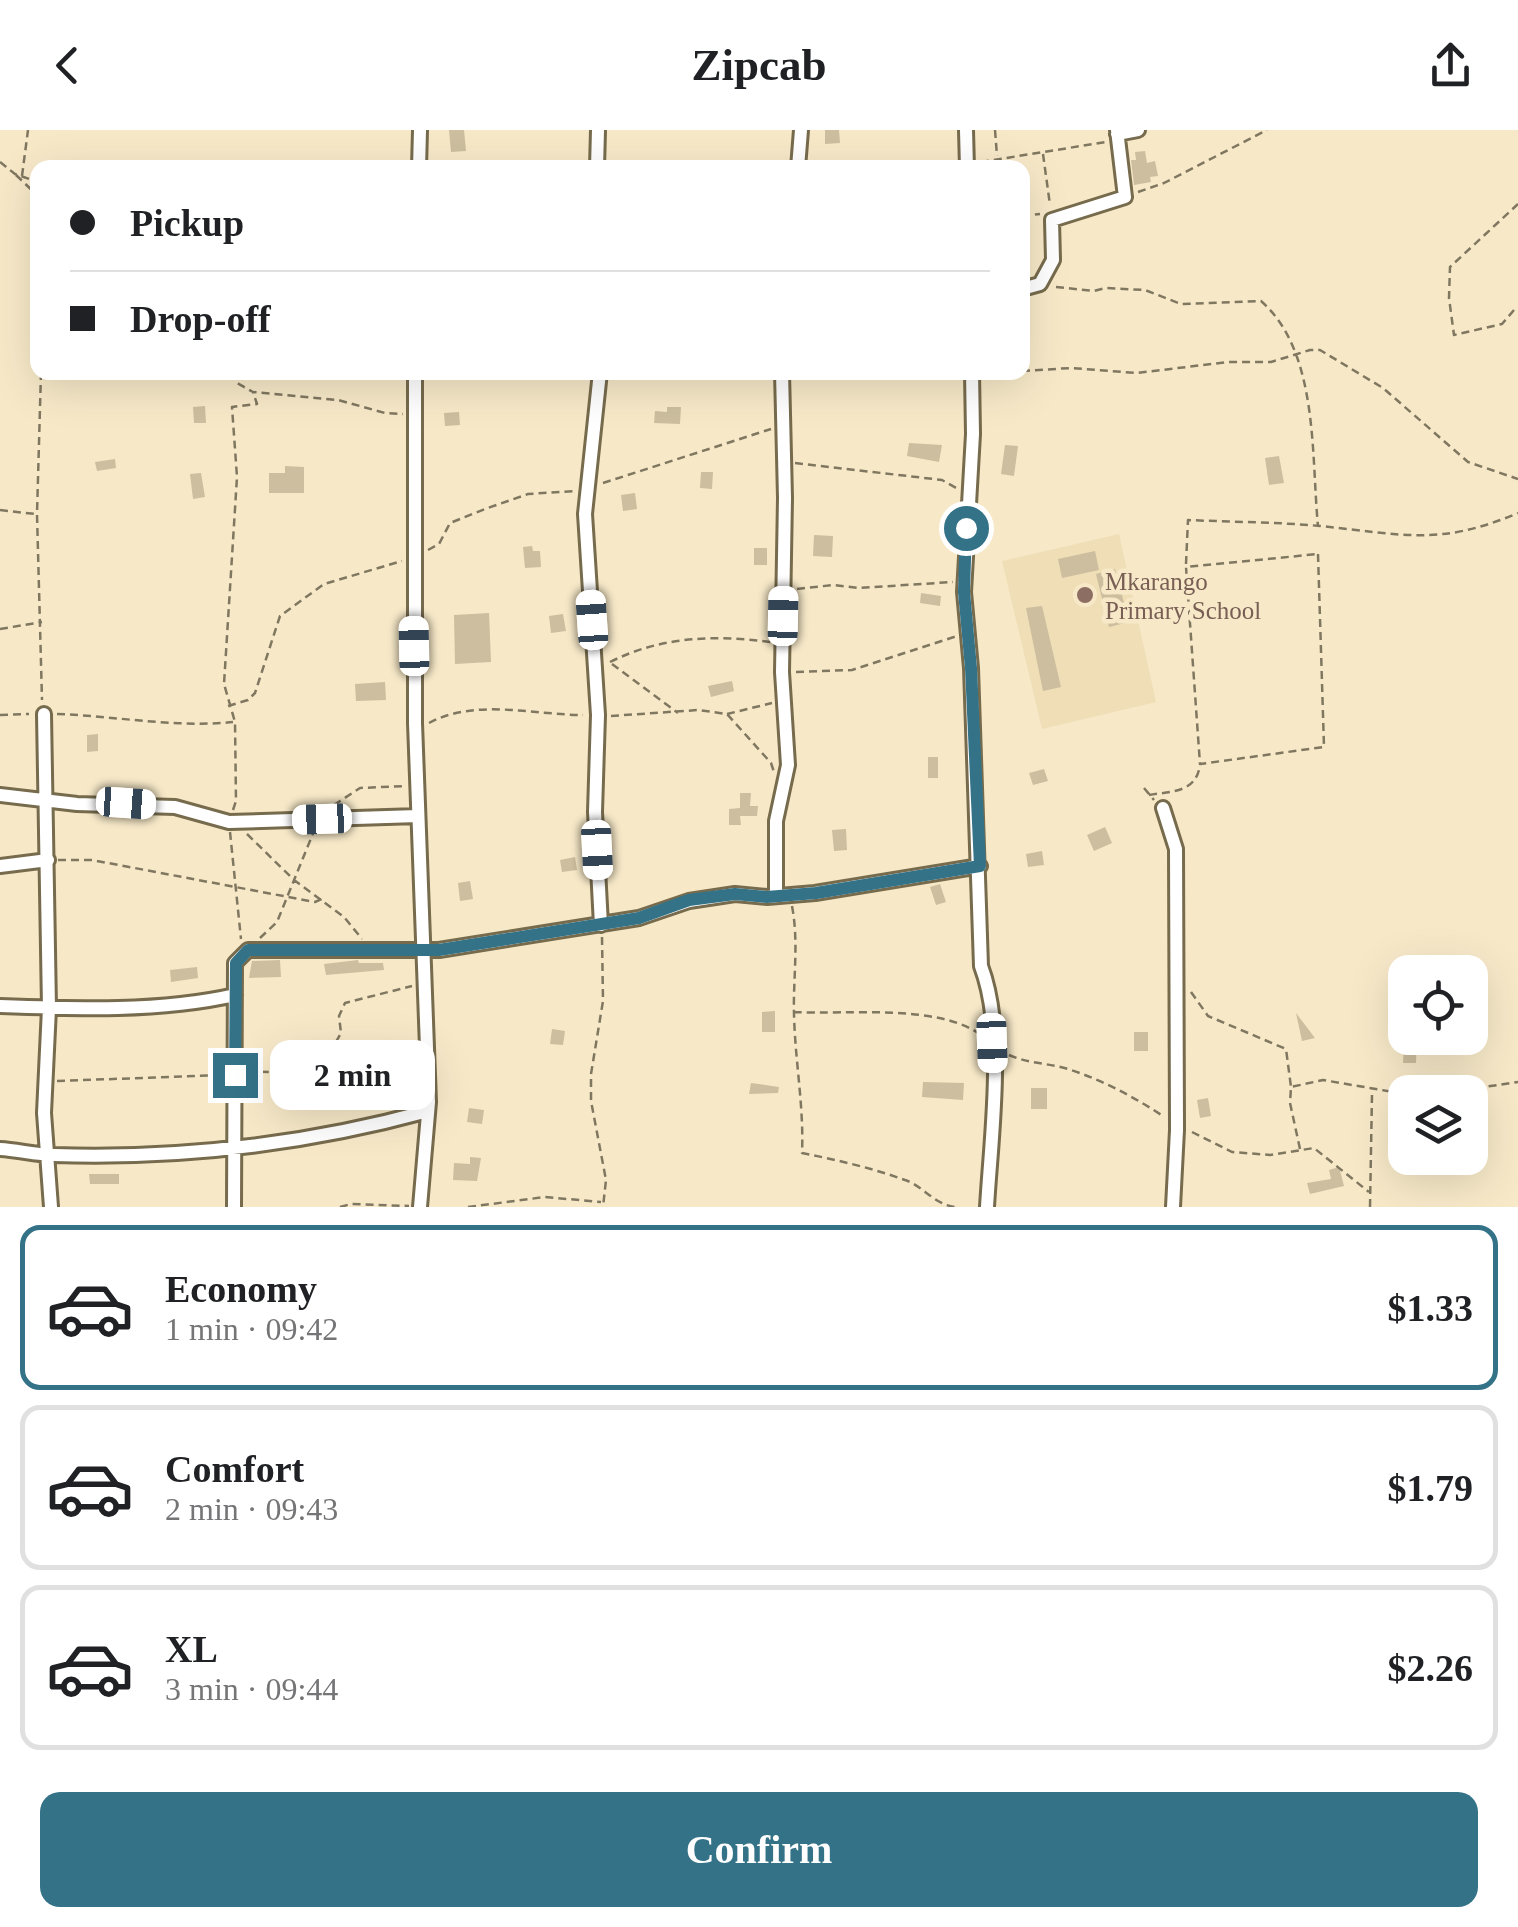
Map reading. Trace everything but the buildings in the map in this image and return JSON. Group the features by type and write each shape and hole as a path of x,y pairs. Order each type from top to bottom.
{"street":[{"path":"419,160 420,130"},
{"path":"597,160 598,130"},
{"path":"799,160 801,130"},
{"path":"966,130 967,160"},
{"path":"1030,286 1040,284 1053,260 1052,220 1125,197 1117,135 1138,130"},
{"path":"415,380 416,730 428,1111 420,1206"},
{"path":"599,380 585,514 598,715 595,812 601,925"},
{"path":"776,896 774,858 788,766 782,672 782,380"},
{"path":"972,380 973,434 964,582 980,866 981,966 991,992 994,1080 988,1207"},
{"path":"44,714 49,1008 44,1112 51,1207"},
{"path":"0,795 77,804 175,807 233,822 418,816"},
{"path":"1163,808 1176,849 1176,1125 1172,1207"},
{"path":"0,866 48,860"},
{"path":"234,1207 236,963 245,953 439,950 639,918 689,900 735,894 790,895 980,866"},
{"path":"0,1006 206,1002 235,994"},
{"path":"0,1149 50,1156 235,1148 314,1138 428,1111"}],"path":[{"path":"22,176 28,130"},
{"path":"995,130 997,158"},
{"path":"1125,197 1268,130"},
{"path":"990,160 1117,135"},
{"path":"1043,152 1052,220"},
{"path":"0,162 30,188"},
{"path":"15,174 30,179"},
{"path":"1514,310 1502,324 1454,335 1448,298 1450,267 1518,204"},
{"path":"1030,215 1042,214 1052,220"},
{"path":"1040,284 1094,291 1144,290 1181,304 1261,300 1276,314 1298,356 1310,416 1318,526"},
{"path":"1030,371 1071,368 1137,373 1228,362 1271,362 1320,350 1383,388 1468,462 1518,479"},
{"path":"41,380 36,514 44,714"},
{"path":"236,380 253,392 338,400 385,413 414,414"},
{"path":"245,953 234,885 235,722 224,684 238,476 232,407 257,404 253,392"},
{"path":"228,706 248,700 254,693 280,616 324,584 413,557 439,544 450,524 528,494 561,494 588,488 782,425"},
{"path":"784,463 942,480 968,495"},
{"path":"0,510 36,514"},
{"path":"1149,796 1190,787 1198,780 1186,567 1188,520 1318,526 1421,538 1460,533 1518,513"},
{"path":"1186,567 1318,554 1324,747 1200,764"},
{"path":"783,590 834,584 859,588 964,582"},
{"path":"0,628 42,622"},
{"path":"782,672 852,670 968,632"},
{"path":"610,662 640,647 689,638 732,637 782,643"},
{"path":"594,650 680,714"},
{"path":"416,730 436,719 500,709 598,715 680,714 698,710 728,714 770,705 784,692"},
{"path":"0,714 109,716 194,726 235,722"},
{"path":"728,714 771,763 781,798"},
{"path":"245,953 277,922 310,835 342,798 360,788 417,785"},
{"path":"1144,788 1163,808"},
{"path":"233,822 294,880 322,899 360,934 366,950"},
{"path":"48,860 92,860 315,902 322,899"},
{"path":"790,895 797,933 794,1012 804,1113 802,1154 853,1164 910,1182 946,1206 955,1207"},
{"path":"468,1207 546,1197 603,1205 606,1180 591,1087 603,1001 601,925"},
{"path":"1187,981 1208,1016 1286,1050 1292,1087 1290,1103 1300,1150"},
{"path":"46,1082 290,1069 306,1074 321,1070 341,1033 340,1016 346,1003 424,983"},
{"path":"1292,1087 1323,1080 1388,1092"},
{"path":"1488,1086 1518,1082"},
{"path":"1370,1207 1372,1091"},
{"path":"1176,1125 1232,1152 1270,1156 1314,1148 1369,1192"},
{"path":"340,1207 420,1206"}],"shaded area":[{"path":"1119,534 1156,702 1042,729 1002,561"}],"place":[{"name":"Mkarango Primary School","path":"1085,595"}],"route":[{"path":"235,1075 236,963 248,950 439,950 639,918 689,900 735,894 767,897 816,893 980,866 964,592 966,528"}]}
